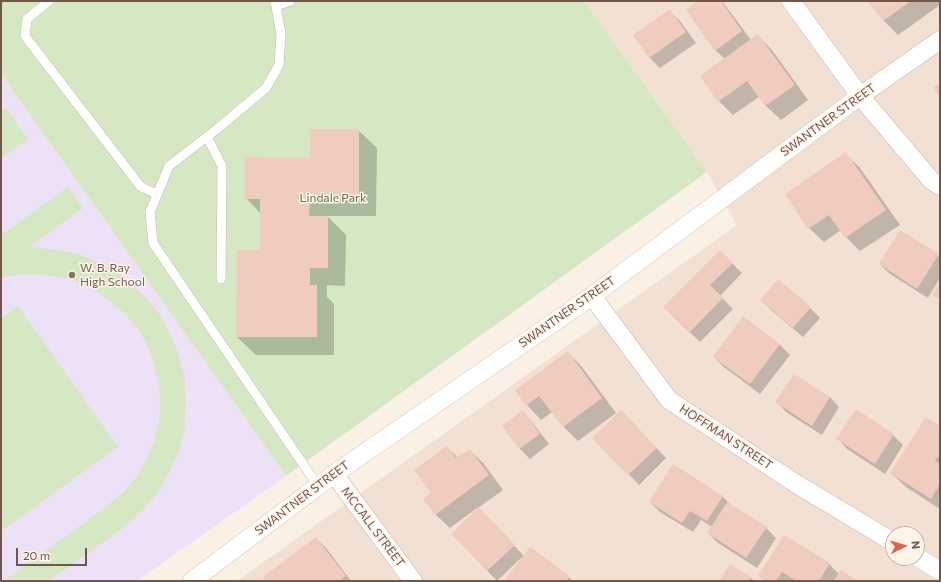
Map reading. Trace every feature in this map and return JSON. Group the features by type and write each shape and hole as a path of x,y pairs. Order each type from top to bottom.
{"street":[{"path":"791,1 860,96 931,180 940,186"},
{"name":"SWANTNER STREET","path":"192,581 334,474 592,296 860,96 940,40"},
{"name":"HOFFMAN STREET","path":"592,296 669,400 795,482 885,537"},
{"name":"MCCALL STREET","path":"334,474 413,581"},
{"path":"925,562 940,571"}],"lane":[{"path":"49,1 27,18 25,36 141,188 157,194"},
{"path":"290,1 275,3 281,34 279,65 266,88 207,137 169,166 150,212 153,243 318,486"},
{"path":"207,137 222,166 221,279"}],"shaded area":[{"path":"584,1 940,1 940,581 237,581 737,225 707,172"},
{"name":"W. B. Ray High School","path":"1,74 286,476 137,581 1,581"}],"green space":[{"name":"Lindale Park","path":"1,1 584,1 707,172 286,476 1,74"},
{"path":"6,108 28,139 1,159 1,111"},
{"path":"68,187 83,208 29,247 58,250 81,255 104,265 124,277 158,312 170,333 179,355 185,379 185,427 179,450 169,473 157,494 141,512 123,528 49,581 4,581 107,506 122,493 136,478 146,461 154,442 159,423 159,383 154,363 147,345 137,327 123,312 92,288 73,280 33,274 14,275 1,278 1,235"},
{"path":"18,306 118,447 1,531 1,318"}],"building":[{"path":"698,1 721,1 742,31 715,51 686,10"},
{"path":"868,1 911,1 883,21"},
{"path":"670,9 686,32 649,58 633,35"},
{"path":"758,34 795,85 765,106 747,81 718,102 700,76"},
{"path":"940,83 940,98 933,88"},
{"path":"310,129 359,129 359,198 310,199 309,216 328,216 328,268 310,268 310,285 317,285 317,337 236,337 237,250 260,250 260,199 245,199 245,157 310,158"},
{"path":"846,152 886,210 845,238 829,215 808,229 785,194"},
{"path":"900,230 939,254 917,289 879,264"},
{"path":"720,250 733,263 710,285 723,298 689,333 663,307"},
{"path":"778,279 811,307 793,328 760,300"},
{"path":"940,283 940,300 932,295"},
{"path":"743,316 780,344 750,384 713,357"},
{"path":"568,351 602,398 563,427 539,396 526,406 515,390"},
{"path":"794,374 830,397 812,426 775,402"},
{"path":"856,409 894,434 875,464 836,439"},
{"path":"523,410 540,434 519,449 502,426"},
{"path":"621,410 657,448 628,475 592,438"},
{"path":"926,417 940,426 940,454 935,461 940,464 940,484 931,499 890,473"},
{"path":"447,446 456,458 470,449 489,475 435,515 423,499 431,493 414,470"},
{"path":"673,464 723,496 707,521 690,511 682,523 649,502"},
{"path":"727,502 767,527 746,558 707,533"},
{"path":"479,507 515,545 487,571 451,534"},
{"path":"784,535 830,563 819,581 797,581 782,572 776,581 766,581 758,576"},
{"path":"316,537 346,576 339,581 265,581 263,577"},
{"path":"530,547 570,576 566,581 504,581"},
{"path":"730,564 751,577 748,581 719,581"},
{"path":"841,570 858,581 833,581"}],"place":[{"name":"W. B. Ray High School","path":"72,275"}]}
